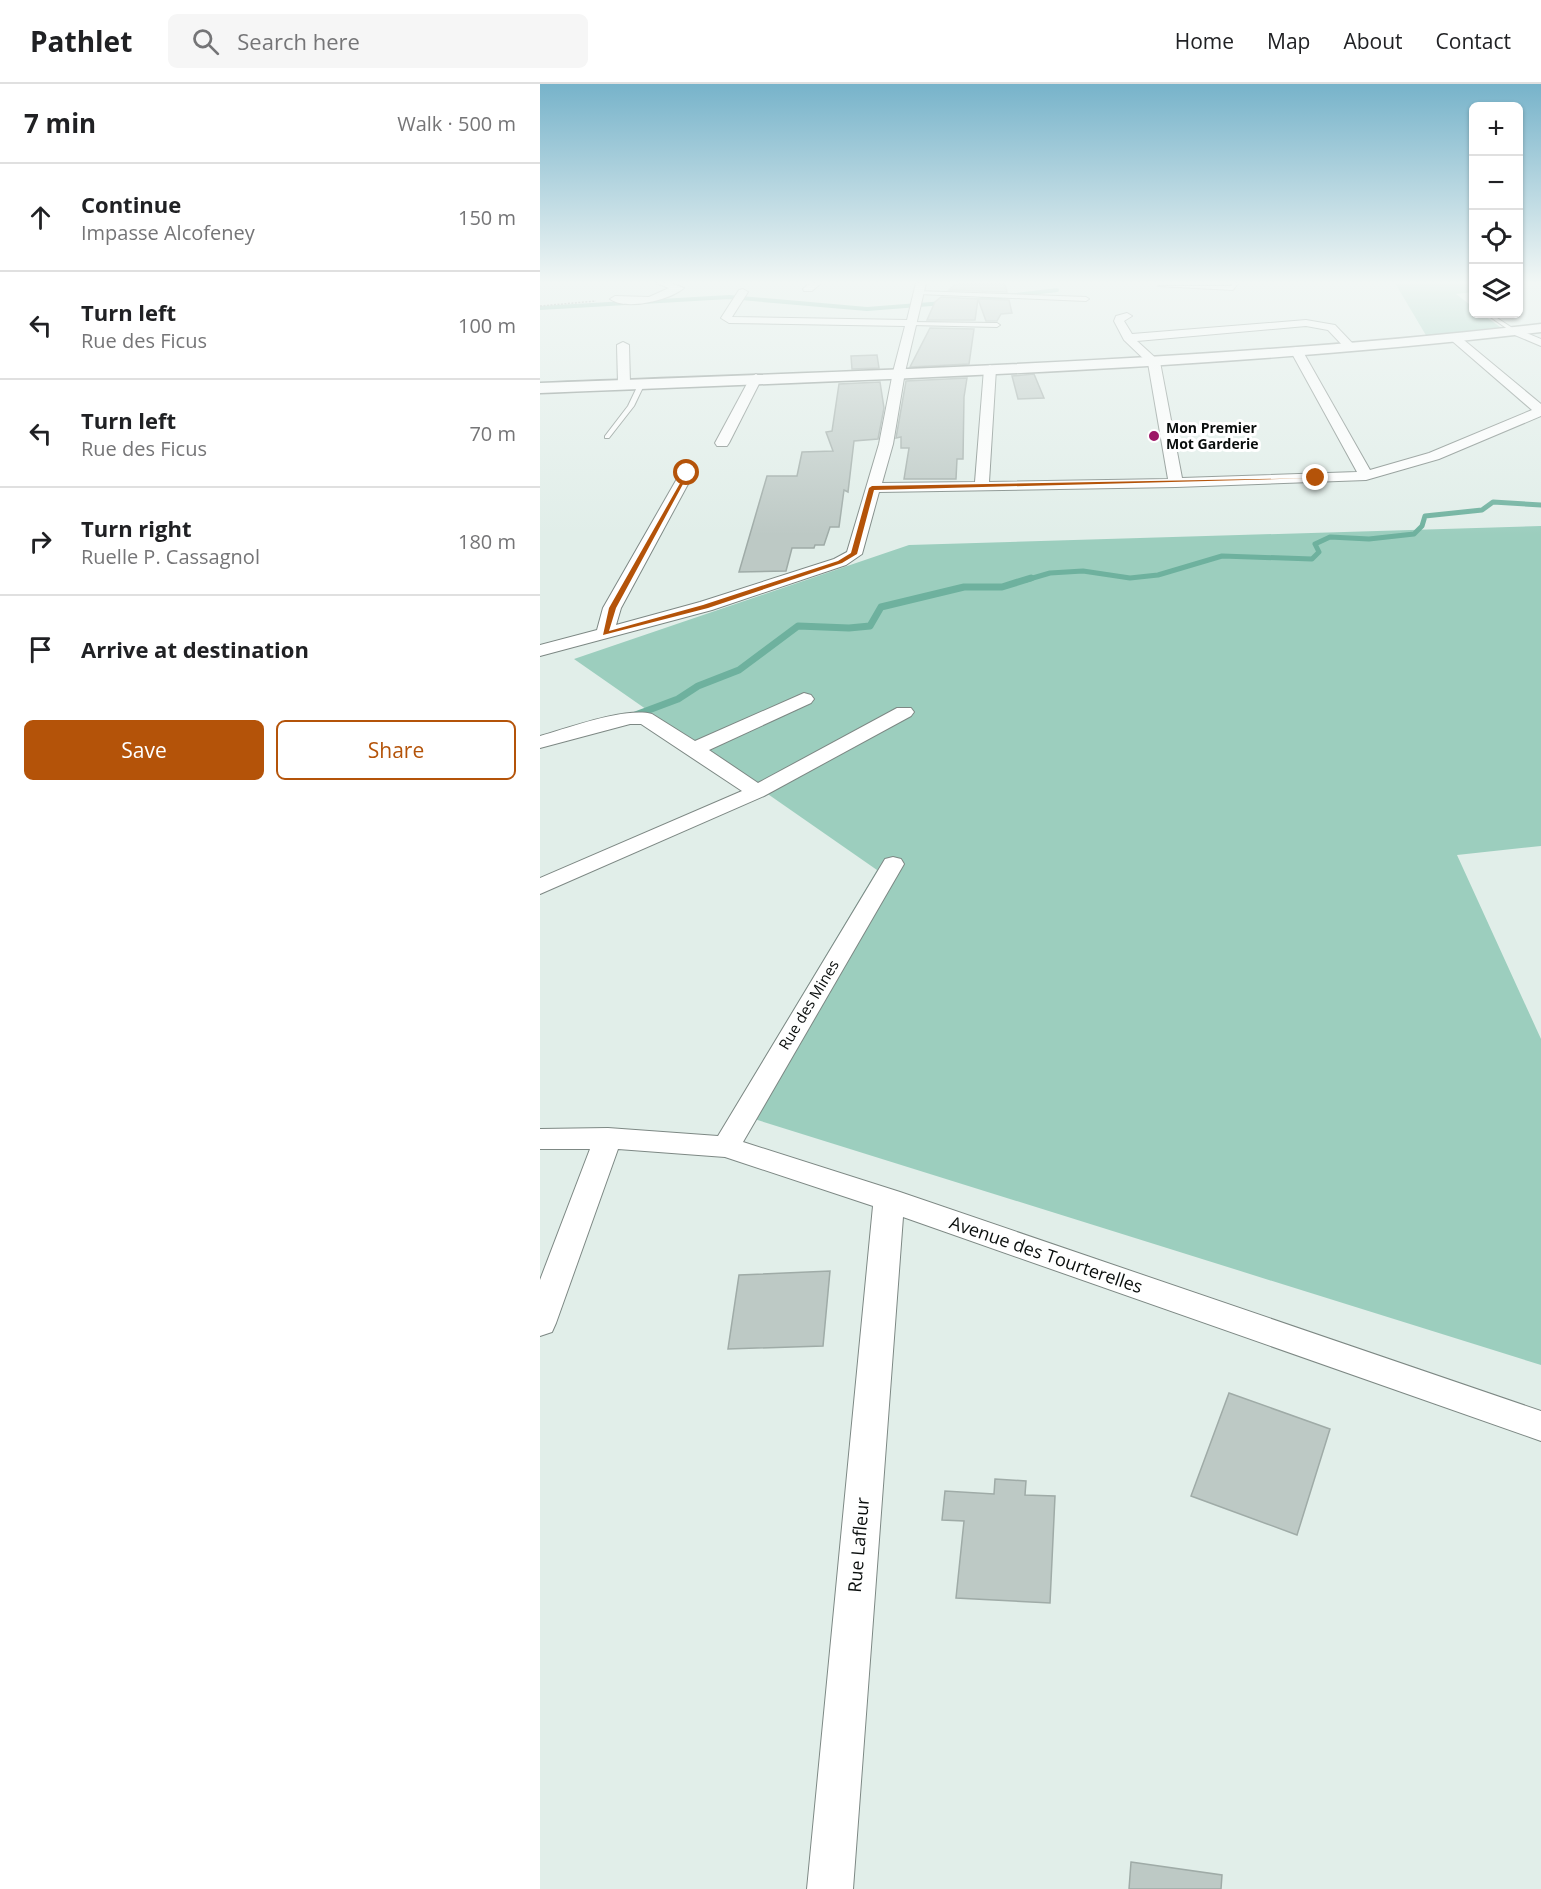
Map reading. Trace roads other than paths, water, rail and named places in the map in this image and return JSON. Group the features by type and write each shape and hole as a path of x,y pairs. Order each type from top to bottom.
{"street":[{"path":"540,388 624,384 624,367"},
{"path":"540,651 706,606 840,562 854,554 886,444 900,367"},
{"path":"642,383 1031,367"},
{"path":"1155,367 1176,483"},
{"path":"1306,367 1366,476"},
{"path":"1488,367 1541,410"},
{"path":"982,486 990,369"},
{"path":"722,443 756,378"},
{"path":"872,488 1176,483 1366,476 1434,456 1541,410"},
{"path":"605,634 612,608 687,473"},
{"path":"694,749 804,699"},
{"path":"540,887 721,810 904,712"},
{"path":"540,742 640,717 694,749 750,785 757,792"},
{"name":"Rue des Mines","path":"726,1147 893,864"},
{"path":"540,1323 609,1138"},
{"name":"Avenue des Tourterelles","path":"540,1139 609,1138 726,1147 888,1200 1541,1426"},
{"name":"Rue Lafleur","path":"830,1889 888,1200"}],"lane":[{"path":"607,437 631,406 642,383 624,384"}],"waterway":[{"path":"1026,580 1050,573 1083,571 1130,578 1158,575 1222,556 1312,559 1319,552 1315,544 1330,537 1369,539 1414,534 1422,526 1425,516 1482,510 1493,502 1541,505"},
{"path":"630,717 678,699 698,686 739,670 798,626 849,628 870,626 881,607 964,587 1002,587 1031,578"}],"place":[{"name":"Mon Premier Mot Garderie","path":"1154,436"}]}
